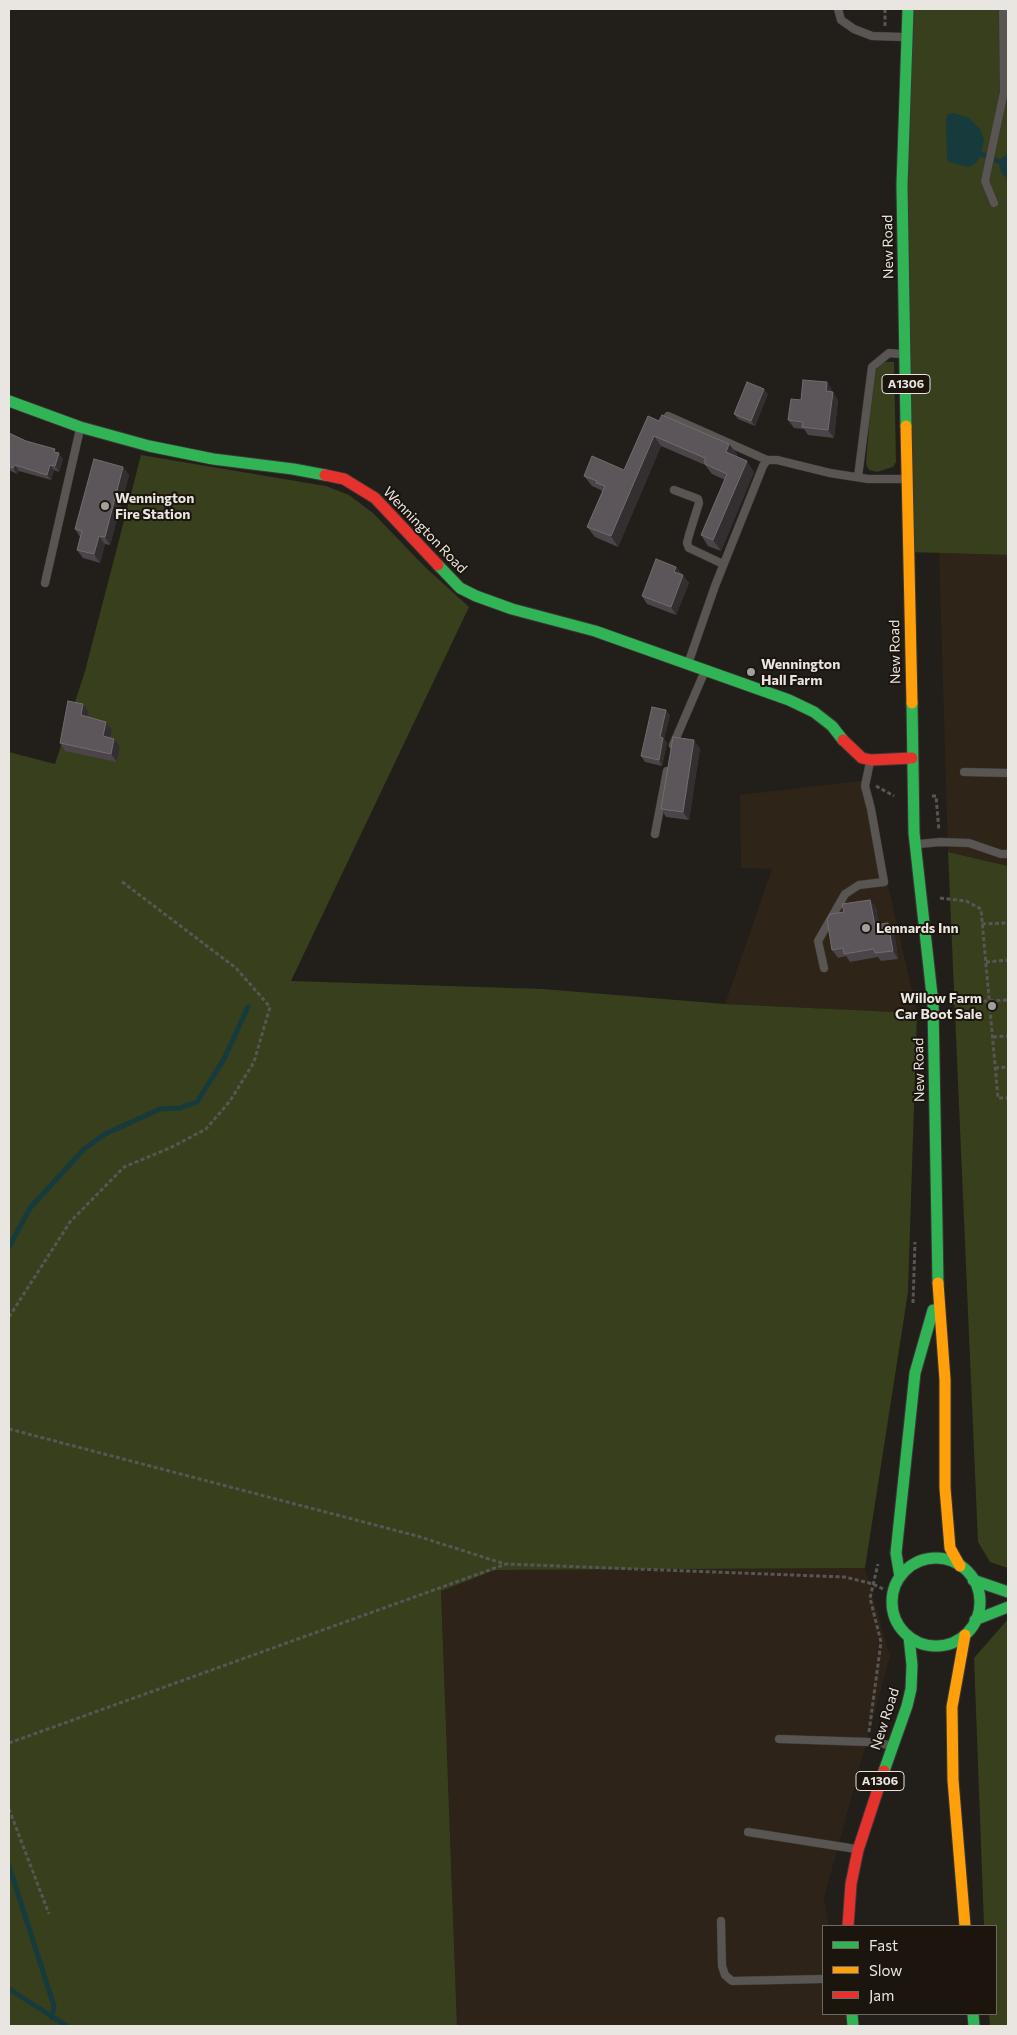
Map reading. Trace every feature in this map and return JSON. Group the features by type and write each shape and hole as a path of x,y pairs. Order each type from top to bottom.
{"main road":[{"name":"New Road","path":"908,9 902,185 914,844 932,1004 938,1293 945,1380 945,1488 950,1548 960,1566"},
{"name":"Wennington Road","path":"9,401 80,427 149,446 213,459 293,469 344,479 375,498 392,513 460,588 512,609 595,631 789,700 814,712 832,726 852,750 862,758 871,760"},
{"path":"871,760 912,758"},
{"name":"New Road","path":"900,1577 896,1553 915,1373 938,1293"},
{"path":"934,1558 948,1560 960,1566 973,1580 978,1593 979,1607 976,1620 965,1635 952,1643 937,1646 922,1644 909,1637 900,1628 894,1617 892,1606 892,1594 900,1577 909,1567 921,1561 934,1558"},
{"path":"973,1580 1008,1592"},
{"path":"976,1620 1008,1607"},
{"path":"965,1635 952,1707 953,1780 965,1925"},
{"name":"New Road","path":"848,1925 851,1884 858,1850 907,1706 911,1689 912,1665 909,1637"}],"lane":[{"path":"838,9 841,20 854,29 872,36 907,37"},
{"path":"994,203 985,181 1004,92 1003,9"},
{"path":"858,477 872,367 889,353 905,355"},
{"path":"668,416 767,460 777,460 830,473 858,477 908,479"},
{"path":"45,583 80,427"},
{"path":"688,663 723,564 767,460"},
{"path":"674,490 698,500 699,503 689,535 689,548 723,564"},
{"path":"670,756 672,746 706,669"},
{"path":"824,968 818,941 845,894 859,885 884,882 871,810 864,786 871,760"},
{"path":"655,834 668,766"},
{"path":"964,772 1008,773"},
{"path":"914,844 940,842 969,843 1002,854 1008,854"},
{"path":"779,1739 868,1742 892,1746"},
{"path":"748,1832 858,1850"},
{"path":"721,1921 722,1966 725,1975 732,1981 822,1979"}],"path":[{"path":"885,9 885,20"},
{"path":"866,780 896,797 902,797"},
{"path":"930,796 936,796 940,842"},
{"path":"9,1317 70,1222 124,1166 170,1148 206,1129 230,1101 254,1062 270,1007 236,968 121,881"},
{"path":"920,895 966,901 981,909 998,1098 1008,1098"},
{"path":"982,924 1008,923"},
{"path":"986,962 1008,960"},
{"path":"932,1004 1008,1000"},
{"path":"993,1037 1008,1036"},
{"path":"996,1068 1008,1067"},
{"path":"912,1308 916,1232"},
{"path":"9,1429 407,1533 506,1564 846,1577 873,1584 892,1594"},
{"path":"872,1707 882,1642 870,1598 876,1567 880,1560"},
{"path":"9,1743 506,1564"},
{"path":"9,1809 49,1914"}],"shaded area":[{"path":"939,553 1008,555 1008,866 948,852"},
{"path":"866,780 917,1013 725,1004 772,869 741,868 740,795"},
{"path":"865,1568 890,1656 824,1898 829,1925 822,1925 822,2015 846,2015 849,2026 457,2026 441,1587 495,1570"}],"green space":[{"path":"908,9 1008,9 1008,555 908,552"},
{"path":"885,362 894,362 896,462 893,467 877,472 869,470 866,464 873,376 879,366"},
{"path":"141,455 326,486 349,495 373,513 425,567 469,607 291,981 543,989 725,1004 917,1013 908,1292 865,1568 495,1570 441,1591 457,2026 9,2026 9,752 55,764 85,671"},
{"path":"948,852 1008,866 1008,1568 990,1562 978,1542"},
{"path":"1008,1619 1008,2026 990,2026 989,2015 997,2015 997,1925 984,1925 974,1658"}],"water":[{"path":"953,113 969,118 980,129 984,139 981,155 975,164 968,167 949,162 947,158 946,119 948,114"},
{"path":"1008,150 1007,178 1002,174 998,161 1006,155"}],"building":[{"path":"803,380 827,382 826,391 833,392 828,430 802,427 803,422 788,420 791,399 801,400"},
{"path":"747,382 764,389 751,421 734,414"},
{"path":"662,415 729,444 726,452 747,461 713,540 701,535 727,474 705,464 705,458 654,436 611,536 587,527 605,486 584,476 592,456 624,470 648,416 659,421"},
{"path":"9,433 26,441 55,449 54,452 59,453 55,466 50,465 47,475 15,465 13,468 9,466"},
{"name":"Wennington Fire Station","path":"94,459 123,467 105,537 99,536 94,554 77,550 82,531 75,529"},
{"path":"656,559 676,567 674,572 683,575 671,607 642,596"},
{"path":"68,701 83,704 81,715 106,722 103,736 114,739 111,754 60,743"},
{"path":"652,707 666,710 660,737 663,738 659,760 641,756"},
{"path":"673,737 694,740 683,812 661,809"},
{"path":"870,900 875,925 888,923 893,951 875,953 874,949 844,954 843,948 832,950 827,919 830,914 844,912 842,904"}],"waterway":[{"path":"981,154 998,161"},
{"path":"9,1247 30,1208 84,1149 105,1134 160,1109 180,1108 197,1102 224,1059 248,1007"},
{"path":"9,1866 54,2006 52,2018"},
{"path":"9,1989 67,2026"}],"traffic: fast":[{"path":"906,426 902,185 908,9"},
{"path":"9,401 80,427 149,446 213,459 325,475"},
{"path":"438,565 460,588 476,596 512,609 595,631 789,700 814,712 832,726 843,740"},
{"path":"912,703 914,833 933,1004 938,1283"},
{"path":"900,1577 896,1553 915,1373 933,1310"},
{"path":"936,1558 953,1562 967,1571 976,1585 980,1602 976,1619 967,1633 953,1642 936,1646 919,1642 905,1633 896,1619 892,1602 896,1585 905,1571 919,1562 936,1558"},
{"path":"973,1580 1008,1592"},
{"path":"975,1620 1008,1607"},
{"path":"884,1771 907,1706 911,1689 912,1665 909,1637"},
{"path":"852,2015 853,2026"},
{"path":"973,2015 974,2026"}],"traffic: slow":[{"path":"906,426 912,703"},
{"path":"938,1283 945,1380 945,1488 950,1548 960,1566"},
{"path":"965,1635 952,1707 953,1780 965,1925"}],"traffic: jam":[{"path":"325,475 344,479 375,498 438,565"},
{"path":"843,740 862,758 871,760 912,758"},
{"path":"848,1925 851,1884 858,1850 884,1771"}],"place":[{"name":"Wennington Fire Station","path":"105,506"},
{"name":"Wennington Hall Farm","path":"751,672"},
{"name":"Lennards Inn","path":"866,928"},
{"name":"Willow Farm Car Boot Sale","path":"992,1006"}]}
